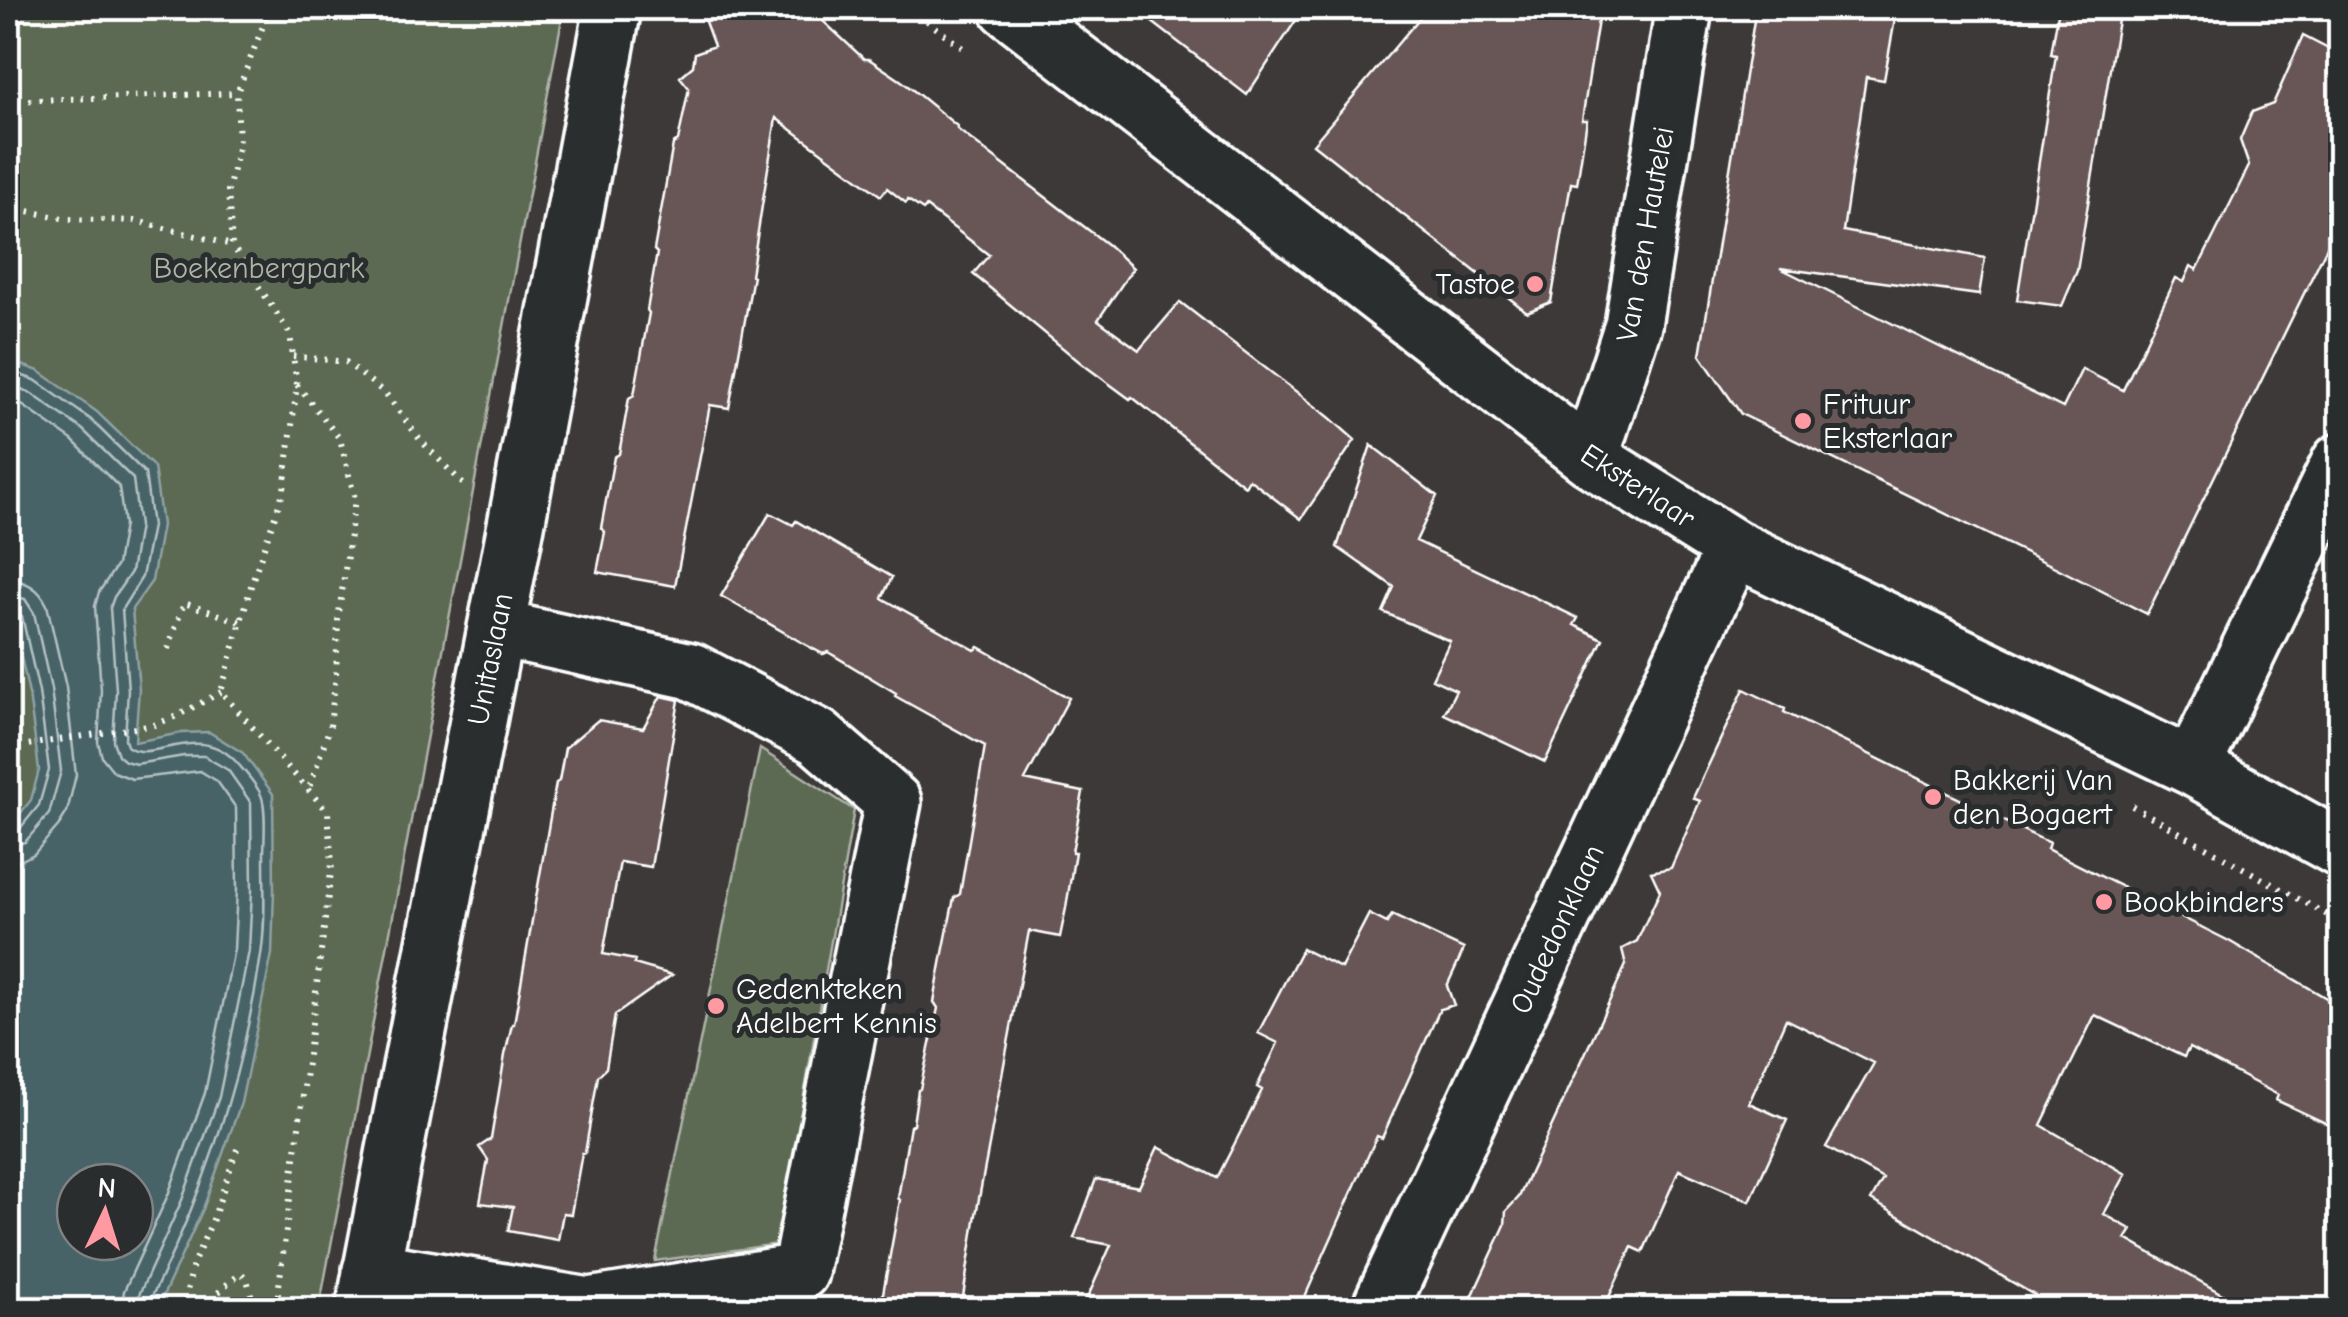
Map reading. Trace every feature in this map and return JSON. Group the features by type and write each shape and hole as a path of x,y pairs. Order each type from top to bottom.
{"street":[{"name":"Unitaslaan","path":"367,1290 612,8"},
{"name":"Eksterlaar","path":"1008,8 1590,458 1734,548 2192,767 2340,848"},
{"name":"Van den Hautelei","path":"1590,458 1633,325 1684,8"},
{"path":"2192,767 2340,462"},
{"name":"Oudedonklaan","path":"1379,1310 1734,548"},
{"path":"367,1290 589,1306 800,1272 892,802 818,737 691,671 496,628"}],"path":[{"path":"8,748 154,725 221,692 284,490 298,386 290,334 232,245 228,191 238,144 237,93 270,8"},
{"path":"8,100 237,93"},
{"path":"8,207 67,219 136,221 232,245"},
{"path":"294,356 346,362 386,394 456,479"},
{"path":"298,386 340,439 355,498 338,620 330,726 308,790"},
{"path":"168,649 184,603 241,622"},
{"path":"221,692 328,812 332,864 276,1310"},
{"path":"183,1310 193,1264 238,1146"},
{"path":"207,1310 221,1289 241,1272 247,1279 256,1310"}],"green space":[{"name":"Boekenbergpark","path":"8,8 564,8 319,1309 8,1310"},
{"path":"760,749 854,810 778,1244 655,1261"}],"water":[{"path":"8,360 39,371 97,412 154,467 162,525 152,581 132,609 139,689 135,742 209,732 243,753 273,794 272,954 241,1103 203,1209 157,1309 8,1309 8,829 31,800 39,770 29,694 8,596"}],"building":[{"path":"700,8 780,8 785,20 805,13 814,20 821,19 864,59 903,82 1133,268 1098,320 1139,350 1180,302 1329,417 1355,440 1301,519 1249,479 1245,486 1132,397 1081,363 973,274 989,255 958,231 926,207 923,210 908,200 906,203 887,188 881,196 776,118 729,408 710,405 675,586 597,572 614,457 619,454 629,398 634,395 649,313 657,253 654,250 673,144 678,141 689,88 680,77 693,66 695,53 714,46"},
{"path":"1134,8 1304,8 1247,95"},
{"path":"1428,8 1600,8 1582,120 1587,120 1577,184 1571,183 1551,302 1527,312 1313,144"},
{"path":"1756,8 1897,8 1884,80 1866,77 1843,231 1985,258 1979,295 1780,268 2063,408 2082,369 2123,390 2176,278 2184,282 2191,266 2197,270 2249,166 2240,140 2252,112 2273,104 2303,36 2340,55 2340,220 2147,614 1741,414 1700,355"},
{"path":"2059,8 2119,14 2077,271 2062,306 2017,300 2056,55 2051,54"},
{"path":"1371,445 1437,496 1416,541 1578,618 1574,625 1603,639 1545,762 1444,714 1456,690 1432,679 1450,641 1383,612 1394,587 1337,547"},
{"path":"770,513 793,525 796,521 892,577 882,598 1069,698 1025,780 1083,792 1066,908 1060,937 1029,931 961,1310 880,1310 910,1126 938,1008 934,1002 954,898 960,894 985,746 895,696 896,693 828,652 823,654 721,596"},
{"path":"1744,689 2049,843 2047,849 2229,941 2340,1006 2340,1130 2276,1100 2278,1095 2189,1048 2184,1057 2095,1015 2041,1125 2126,1174 2104,1214 2132,1230 2126,1239 2250,1310 2060,1310 1871,1200 1883,1179 1826,1147 1874,1063 1786,1019 1749,1103 1787,1120 1750,1201 1679,1170 1643,1252 1632,1247 1603,1310 1466,1310 1505,1225 1506,1211 1519,1197 1626,965 1622,949 1637,941 1660,891 1651,872 1671,868 1700,801 1693,798"},
{"path":"661,696 679,700 651,867 620,862 603,954 635,960 634,964 672,975 615,1015 606,1068 598,1076 571,1214 563,1213 558,1240 508,1231 513,1207 480,1203 488,1160 479,1147 491,1139 565,748 598,720 643,728"},
{"path":"1369,914 1387,923 1392,915 1464,949 1447,986 1454,1005 1440,1009 1382,1138 1377,1136 1299,1310 1082,1310 1111,1245 1074,1238 1096,1179 1139,1187 1158,1147 1217,1178 1262,1090 1257,1087 1278,1043 1258,1033 1302,949 1341,968"}],"place":[{"name":"Tastoe","path":"1535,284"},
{"name":"Frituur Eksterlaar","path":"1803,421"},
{"name":"Bakkerij Van den Bogaert","path":"1933,797"},
{"name":"Bookbinders","path":"2104,902"},
{"name":"Gedenkteken Adelbert Kennis","path":"716,1006"}]}
